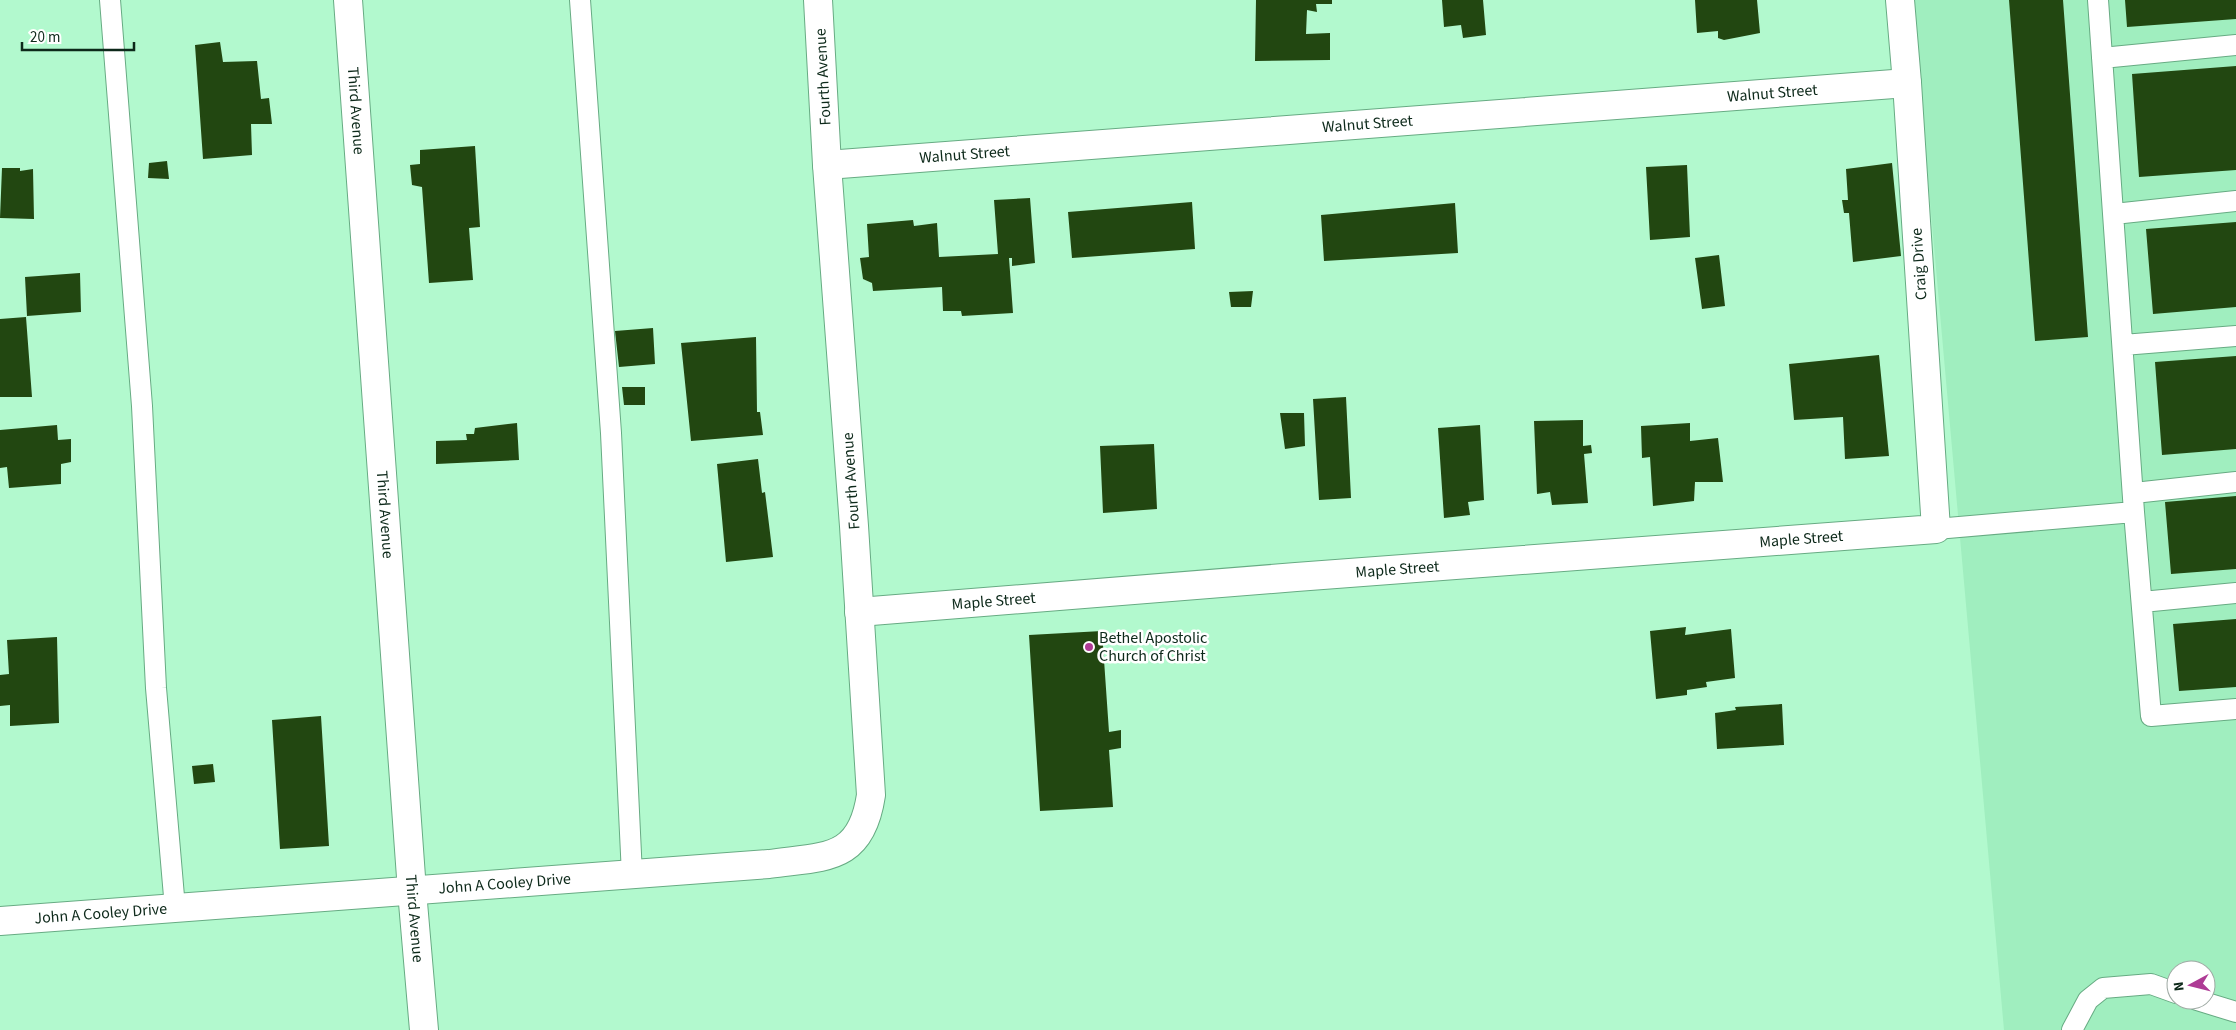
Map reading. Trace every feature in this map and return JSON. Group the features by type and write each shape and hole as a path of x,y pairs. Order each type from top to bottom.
{"street":[{"name":"Third Avenue","path":"348,0 412,892 424,1030"},
{"name":"Fourth Avenue","path":"818,0 871,795 868,814 855,840"},
{"name":"Craig Drive","path":"1900,0 1936,529"},
{"name":"Walnut Street","path":"828,165 1907,83"},
{"name":"Maple Street","path":"859,612 1296,576 1936,529"},
{"name":"John A Cooley Drive","path":"0,921 412,892 769,864 833,855 855,840"}],"lane":[{"path":"110,0 142,406 156,688 175,908"},
{"path":"580,0 611,433 632,875"},
{"path":"2098,0 2151,716 2236,709"},
{"path":"2102,58 2236,45"},
{"path":"2114,214 2236,201"},
{"path":"2123,346 2236,336"},
{"path":"1936,529 2134,502 2236,482"},
{"path":"2142,602 2236,593"},
{"path":"2072,1030 2088,1000 2103,988 2151,984 2166,989"},
{"path":"2216,1006 2236,1012"}],"shaded area":[{"path":"1912,0 2236,0 2236,1030 2004,1030"}],"building":[{"path":"1256,0 1332,0 1332,4 1316,4 1317,12 1307,10 1306,34 1330,33 1330,60 1255,61"},
{"path":"1442,0 1483,0 1486,35 1463,38 1461,25 1444,27"},
{"path":"1695,0 1757,0 1760,33 1724,40 1718,38 1718,31 1697,33"},
{"path":"2009,0 2063,0 2088,337 2035,341"},
{"path":"2125,0 2236,0 2236,19 2127,27"},
{"path":"220,42 223,62 257,61 261,99 269,98 272,124 251,124 252,155 203,159 195,45"},
{"path":"2236,66 2236,170 2139,177 2132,74"},
{"path":"475,146 480,227 469,228 473,280 429,283 422,187 412,185 410,165 420,164 420,150"},
{"path":"167,161 169,179 148,178 149,163"},
{"path":"1892,163 1901,256 1853,262 1849,213 1844,213 1842,200 1848,200 1846,169"},
{"path":"1687,165 1690,237 1650,240 1646,167"},
{"path":"2,168 20,168 20,171 33,169 34,219 0,218"},
{"path":"1030,198 1035,263 1012,266 1012,258 1009,258 1013,313 962,316 961,311 943,311 942,287 873,291 872,283 863,279 860,258 869,257 867,224 913,220 914,226 937,223 939,257 998,254 994,200"},
{"path":"1192,202 1195,249 1072,258 1068,212"},
{"path":"1455,203 1458,253 1324,261 1321,215"},
{"path":"2236,222 2236,307 2153,314 2146,229"},
{"path":"1719,255 1725,306 1702,309 1695,258"},
{"path":"80,273 81,312 27,316 25,277"},
{"path":"1253,291 1251,307 1231,307 1229,292"},
{"path":"26,317 32,397 0,397 0,319"},
{"path":"653,328 655,364 619,367 615,331"},
{"path":"756,337 757,412 760,412 763,435 691,441 681,343"},
{"path":"1879,355 1889,456 1845,459 1843,417 1794,420 1789,364"},
{"path":"2236,356 2236,449 2162,455 2155,362"},
{"path":"622,387 645,387 645,405 624,405"},
{"path":"1346,397 1351,498 1319,500 1313,399"},
{"path":"1280,413 1304,413 1305,446 1285,449"},
{"path":"1583,420 1583,446 1591,445 1592,453 1584,454 1588,503 1552,505 1550,492 1537,494 1534,421"},
{"path":"517,423 519,460 436,464 436,441 467,440 466,434 474,434 475,428"},
{"path":"1690,423 1690,441 1718,438 1723,482 1695,482 1694,501 1653,506 1650,457 1642,458 1641,426"},
{"path":"57,425 58,440 71,439 71,462 61,464 61,484 9,488 7,467 0,468 0,430"},
{"path":"1480,425 1484,500 1468,502 1470,515 1444,518 1438,428"},
{"path":"1154,444 1157,509 1103,513 1100,446"},
{"path":"758,459 762,493 765,492 773,557 726,562 717,464"},
{"path":"2236,496 2236,569 2171,574 2165,502"},
{"path":"2236,619 2236,687 2179,691 2173,624"},
{"path":"1686,627 1685,635 1731,629 1735,678 1706,682 1707,687 1687,690 1687,695 1656,699 1650,631"},
{"path":"1102,631 1109,732 1121,730 1121,748 1109,750 1113,807 1040,811 1029,635"},
{"path":"57,637 59,723 10,726 10,705 0,706 0,675 9,674 7,640"},
{"path":"1782,704 1784,745 1717,749 1715,713 1736,710 1735,707"},
{"path":"321,716 329,846 280,849 272,720"},
{"path":"213,764 215,782 194,784 192,766"}],"place":[{"name":"Bethel Apostolic Church of Christ","path":"1089,647"}]}
